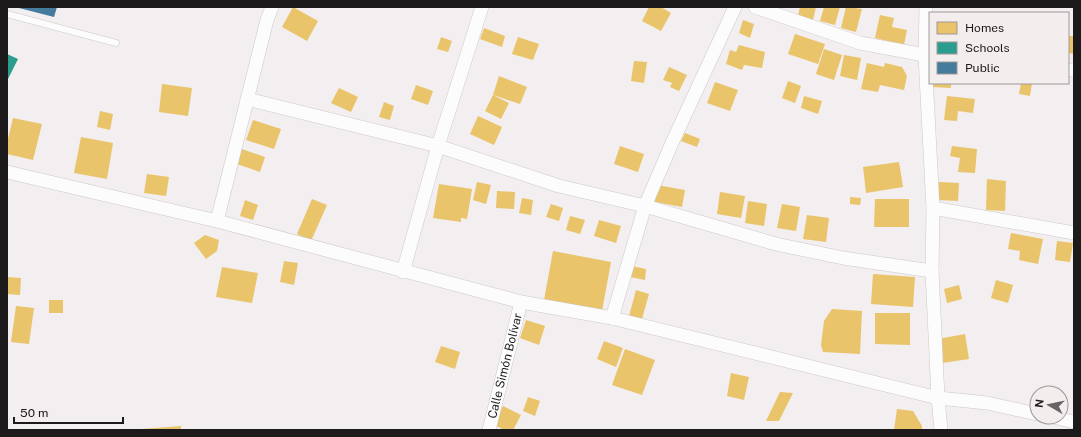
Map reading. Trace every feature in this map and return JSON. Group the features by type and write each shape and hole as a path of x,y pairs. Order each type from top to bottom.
{"street":[{"path":"217,221 267,20 272,7"},
{"path":"403,272 438,146 482,7"},
{"path":"612,318 645,206 675,136 735,7"},
{"path":"754,7 860,43 928,56"},
{"path":"926,7 933,208 932,271 941,430"},
{"path":"247,99 438,146 559,186 645,206 776,244 843,258 932,271"},
{"path":"7,172 217,221 403,272 521,302 612,318 938,398 987,403 1029,412"},
{"path":"933,208 1074,233"},
{"name":"Calle Simón Bolívar","path":"489,430 521,302"}],"lane":[{"path":"7,14 116,43"}],"building: Homes":[{"path":"293,7 318,21 307,41 282,27"},
{"path":"649,7 661,7 671,13 661,31 642,21"},
{"path":"800,7 816,7 813,20 798,16"},
{"path":"824,7 840,7 835,25 820,21"},
{"path":"846,7 862,9 856,32 841,28"},
{"path":"880,15 894,18 892,27 907,30 904,45 875,38"},
{"path":"743,20 754,24 750,38 739,33"},
{"path":"484,28 505,36 502,47 480,39"},
{"path":"795,34 825,44 818,64 788,54"},
{"path":"1069,36 1074,36 1074,54 1069,53"},
{"path":"441,37 452,41 448,52 437,49"},
{"path":"518,37 539,44 533,60 512,54"},
{"path":"739,45 765,52 762,68 744,65 742,70 726,64 730,50 736,52"},
{"path":"824,49 842,55 834,80 816,74"},
{"path":"844,55 861,58 857,80 840,76"},
{"path":"634,61 647,62 644,83 631,81"},
{"path":"867,63 884,67 885,63 902,67 907,76 904,90 880,85 878,92 861,89"},
{"path":"669,67 687,75 679,91 670,87 672,83 663,80"},
{"path":"499,76 527,87 520,104 493,95"},
{"path":"788,81 801,86 795,103 782,98"},
{"path":"715,82 738,90 730,111 707,103"},
{"path":"162,84 192,88 188,116 159,112"},
{"path":"931,84 951,84 951,88 931,87"},
{"path":"1021,84 1032,84 1030,96 1019,94"},
{"path":"416,85 433,91 428,105 411,99"},
{"path":"339,88 358,97 351,112 331,103"},
{"path":"493,95 509,103 501,119 485,111"},
{"path":"804,96 822,101 818,114 801,108"},
{"path":"947,96 975,99 973,113 958,111 957,121 944,120"},
{"path":"384,102 394,106 390,120 379,117"},
{"path":"100,111 113,114 110,130 97,127"},
{"path":"478,116 502,127 494,145 470,134"},
{"path":"13,118 42,124 33,160 7,154 7,143"},
{"path":"253,120 281,129 274,149 246,140"},
{"path":"685,133 700,139 697,147 681,141"},
{"path":"81,137 113,143 107,179 74,173"},
{"path":"620,146 644,154 638,172 614,164"},
{"path":"952,146 977,149 975,173 958,172 960,158 950,156"},
{"path":"239,148 265,157 260,172 234,163"},
{"path":"899,162 903,187 866,193 863,167"},
{"path":"147,174 169,177 166,196 144,193"},
{"path":"987,179 1006,181 1005,211 986,210"},
{"path":"477,182 491,185 486,204 473,200"},
{"path":"939,182 959,183 958,201 938,200"},
{"path":"439,184 472,189 467,219 461,218 461,222 433,218"},
{"path":"657,185 685,190 682,207 655,202"},
{"path":"497,191 515,192 514,209 496,208"},
{"path":"720,192 745,196 741,218 717,214"},
{"path":"850,197 861,198 860,205 850,204"},
{"path":"522,198 533,200 531,215 519,213"},
{"path":"312,199 327,205 311,241 297,234"},
{"path":"875,199 909,199 909,227 874,227"},
{"path":"245,200 258,205 253,220 240,216"},
{"path":"748,201 767,204 764,226 745,223"},
{"path":"551,204 563,208 559,221 546,217"},
{"path":"782,204 800,207 796,231 777,228"},
{"path":"807,215 829,218 826,242 803,239"},
{"path":"570,216 585,220 580,234 566,230"},
{"path":"599,220 621,226 616,243 594,236"},
{"path":"1011,233 1043,239 1038,264 1019,260 1020,251 1008,249"},
{"path":"205,235 219,240 217,251 206,259 194,243"},
{"path":"1057,241 1073,243 1070,262 1055,260"},
{"path":"553,251 611,262 602,311 544,300"},
{"path":"284,261 298,263 294,285 280,282"},
{"path":"632,266 646,269 645,280 630,277"},
{"path":"222,267 258,273 252,303 216,297"},
{"path":"873,274 915,277 913,307 871,304"},
{"path":"7,277 21,278 20,295 7,294"},
{"path":"996,280 1013,285 1008,303 991,298"},
{"path":"959,285 962,299 947,303 944,289"},
{"path":"636,290 649,294 642,319 629,316"},
{"path":"49,300 63,300 63,313 49,313"},
{"path":"16,306 34,308 29,344 11,342"},
{"path":"832,309 862,311 860,354 823,352 821,345 824,321"},
{"path":"875,313 910,313 910,345 875,344"},
{"path":"526,320 545,326 539,345 520,338"},
{"path":"965,334 969,359 942,363 938,339"},
{"path":"604,341 623,348 616,367 597,359"},
{"path":"441,346 460,352 455,369 435,362"},
{"path":"625,349 655,360 642,395 612,385"},
{"path":"731,373 749,377 744,400 727,396"},
{"path":"780,392 793,393 779,421 766,421"},
{"path":"528,397 540,401 535,416 523,411"},
{"path":"503,406 521,415 513,430 505,430 494,425"},
{"path":"897,409 913,411 922,426 922,430 894,430"},
{"path":"181,426 181,430 142,430 142,429"}],"building: Schools":[{"path":"7,54 18,59 7,81"}],"building: Public":[{"path":"15,7 57,7 54,17"}]}
